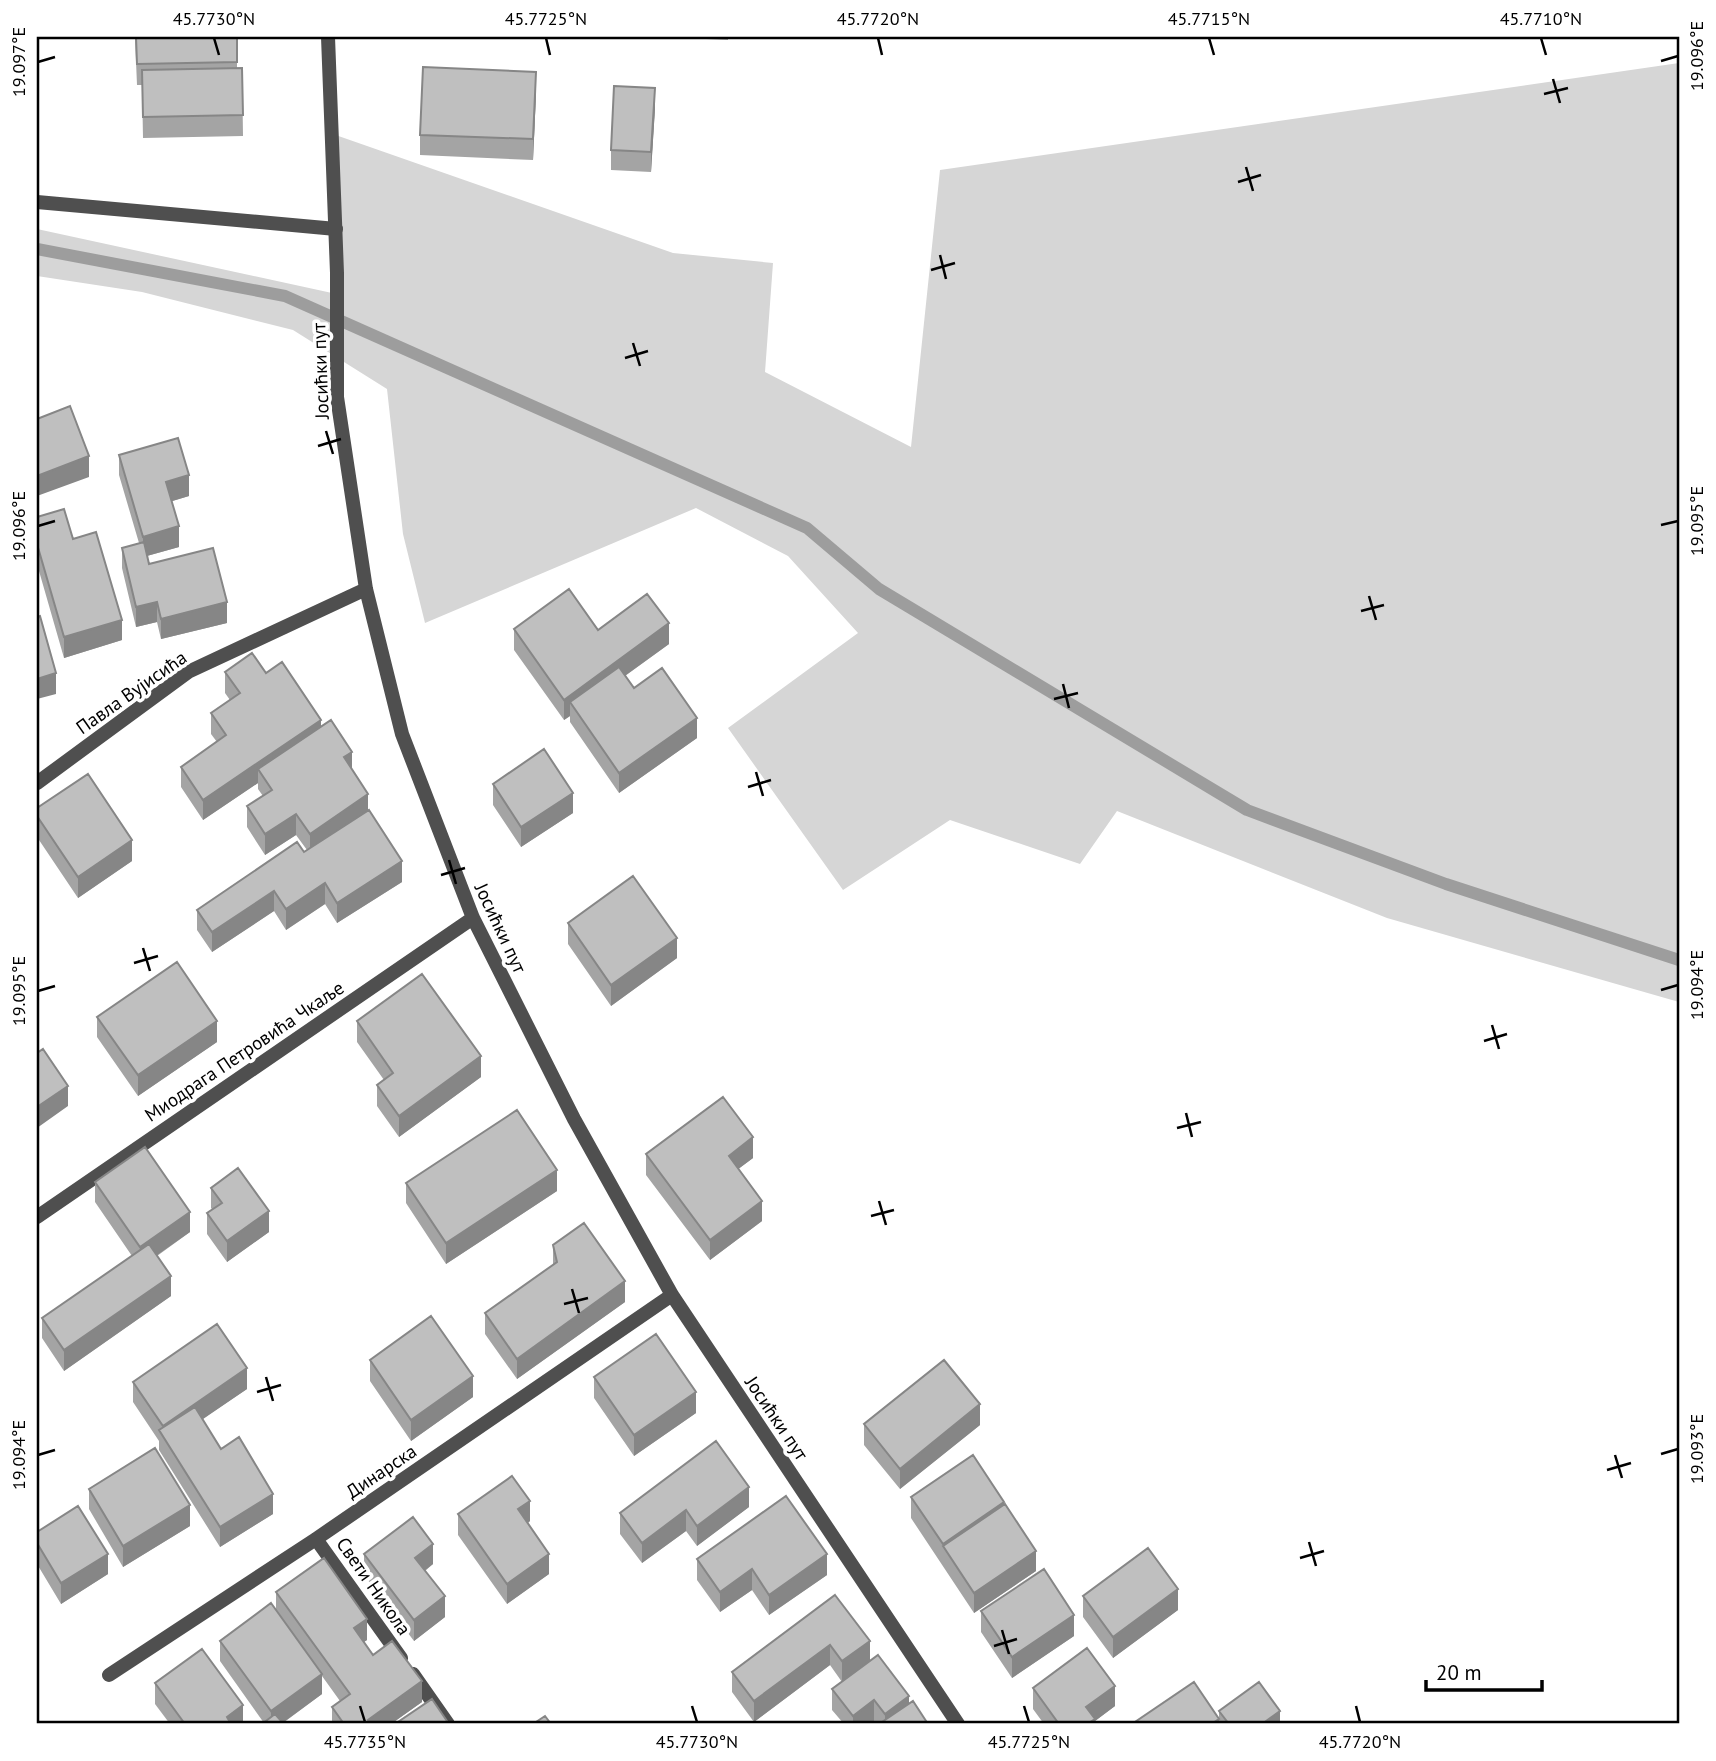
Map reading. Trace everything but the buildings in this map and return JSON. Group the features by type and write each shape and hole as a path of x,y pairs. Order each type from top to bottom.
{"street":[{"name":"Јосићки пут","path":"328,37 337,300 337,397 366,589 402,734 472,918 574,1119 672,1295 958,1724"},
{"path":"37,202 335,229"},
{"name":"Павла Вујисића","path":"37,783 188,672 366,589"},
{"name":"Миодрага Петровића Чкаље","path":"37,1217 472,918"},
{"name":"Динарска","path":"109,1675 316,1539 672,1295"},
{"name":"Свети Никола","path":"316,1539 448,1724"}],"shaded area":[{"path":"1679,63 1679,1002 1387,918 1117,811 1080,864 950,820 843,890 728,728 858,633 788,556 696,508 425,623 403,534 387,389 293,330 142,292 37,276 37,229 332,293 327,132 673,253 773,263 765,372 911,447 940,170"}],"waterway":[{"path":"37,249 285,296 807,528 879,589 1247,810 1446,884 1679,960"}]}
